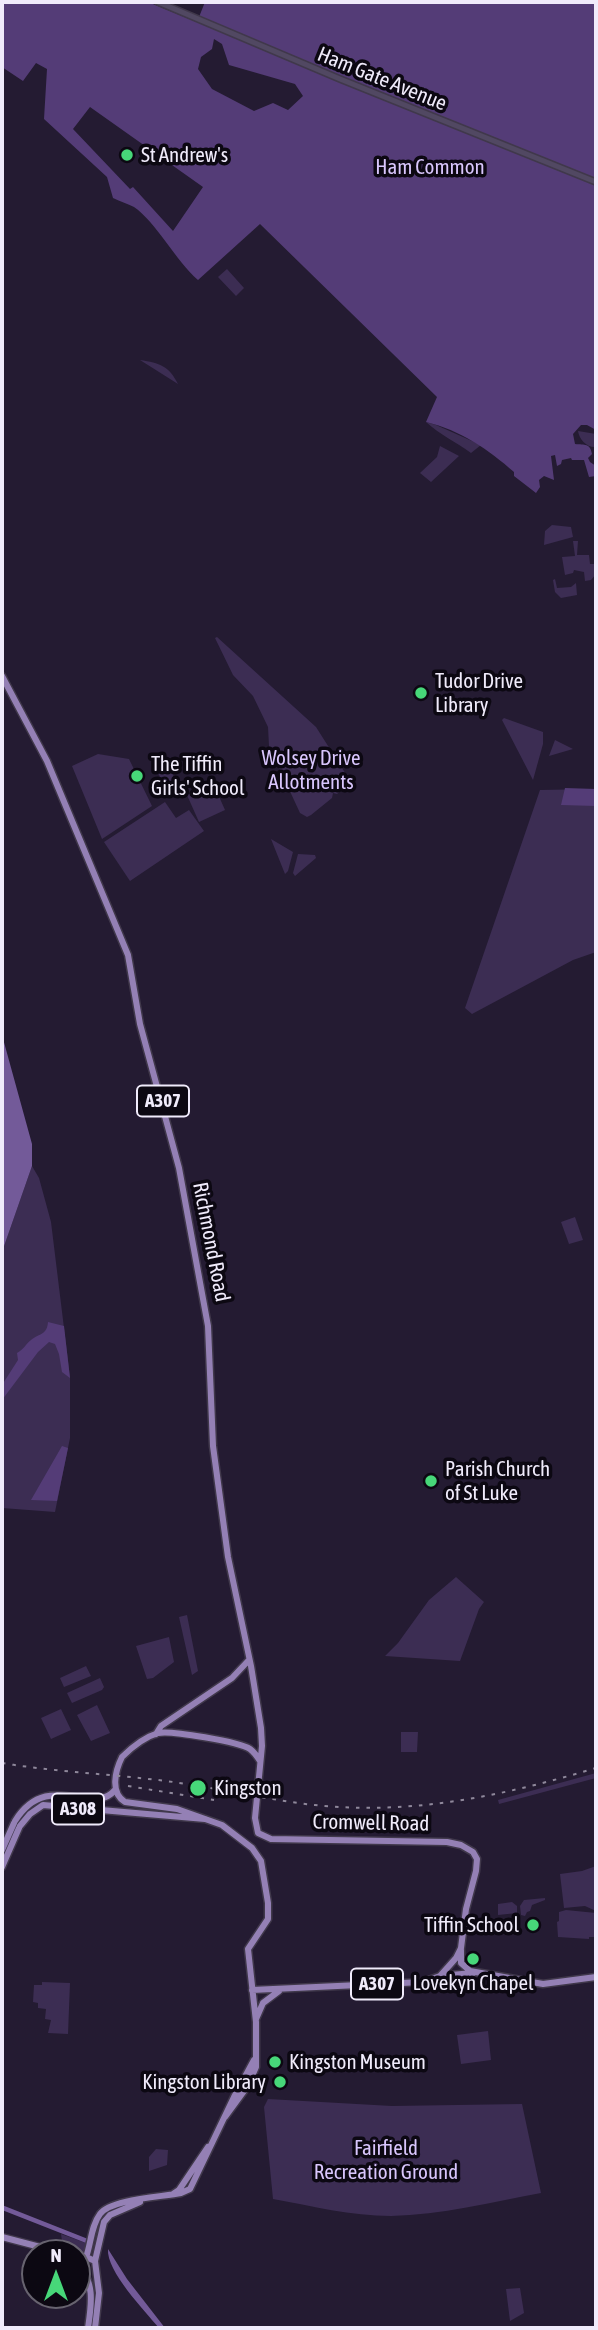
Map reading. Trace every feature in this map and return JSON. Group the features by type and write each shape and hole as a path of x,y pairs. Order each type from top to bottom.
{"main road":[{"name":"Ham Gate Avenue","path":"158,2 352,84 596,182"},
{"name":"Richmond Road","path":"2,676 47,761 128,955 141,1024 179,1168 204,1296 211,1363 214,1455 230,1573 253,1675 262,1740 256,1827 259,1835 266,1838"},
{"path":"156,1734 161,1726 232,1678 249,1660"},
{"path":"232,1678 244,1674 253,1675"},
{"path":"89,2239 102,2212 117,2205 190,2189 225,2117 236,2105 252,2078 256,2067 256,2022 248,1946 263,1928 268,1911 261,1861 252,1848 222,1825 207,1819 177,1809 125,1802 118,1798 115,1790 122,1757 156,1734 176,1732 237,1744 250,1749 261,1763"},
{"name":"A308","path":"2,1850 28,1804 54,1794 97,1799 110,1795 115,1790"},
{"name":"A308","path":"2,1867 17,1825 43,1805 207,1819"},
{"name":"Cromwell Road","path":"266,1838 447,1842 461,1845 477,1859 477,1871 466,1909 461,1948"},
{"path":"461,1948 463,1966 479,1972 543,1984 596,1977"},
{"name":"A307","path":"252,1990 423,1982 440,1976 453,1963 461,1948"},
{"path":"440,1976 479,1972"},
{"path":"256,2022 263,2003 273,1994 288,1989"},
{"path":"95,2328 99,2293 96,2265 104,2222 110,2215 144,2200"},
{"path":"2,2237 21,2242"},
{"path":"91,2258 96,2265"},
{"path":"91,2272 96,2265"},
{"path":"88,2328 90,2309"}],"green space":[{"name":"Ham Common","path":"2,2 148,2 197,22 205,2 596,2 596,430 581,425 573,434 575,444 590,448 592,454 588,458 596,466 596,476 589,477 584,460 562,460 557,466 555,455 551,456 554,480 544,476 539,480 540,487 536,493 484,449 451,430 426,422 437,397 260,224 198,280 142,214 134,207 113,198 107,177 44,119 47,69 36,63 23,81 2,67","holes":["214,39 222,44 229,65 295,84 303,96 288,110 273,103 254,111 212,89 198,69 201,57 212,49","90,107 203,187 173,231 133,187 130,189 73,129"]},
{"path":"227,269 244,288 236,296 218,277"},
{"path":"140,360 163,366 178,384"},
{"path":"426,422 436,425 481,445 471,453"},
{"path":"578,431 596,434 596,447 584,442"},
{"path":"440,446 459,456 431,482 420,473 437,457"},
{"path":"552,525 571,527 573,537 544,545 545,531"},
{"path":"573,541 578,541 577,555 589,555 590,564 596,564 596,574 591,580 585,581 584,572 574,570 573,573 565,575 562,557 575,556"},
{"path":"555,579 557,588 571,587 576,583 577,595 561,598 555,592"},
{"name":"Wolsey Drive Allotments","path":"215,638 316,727 349,779 347,785 337,794 333,793 332,798 311,815 307,817 300,813 269,746 268,727 253,696 233,675"},
{"path":"504,718 543,732 543,744 533,780 502,720"},
{"path":"555,740 573,749 549,756"},
{"path":"98,754 129,759 152,806 102,839 72,766"},
{"path":"169,765 178,787 166,792 157,770"},
{"path":"213,783 225,810 199,822 187,795"},
{"path":"565,788 596,789 596,806 561,805"},
{"path":"596,789 596,952 573,960 472,1014 465,1008 540,790"},
{"path":"165,802 176,818 189,810 204,831 130,881 104,842"},
{"path":"271,839 293,852 285,874"},
{"path":"298,854 315,855 316,858 295,876 293,873"},
{"path":"32,1166 39,1178 51,1222 70,1377 70,1438 55,1512 2,1508 2,1252"},
{"path":"575,1217 583,1240 569,1244 561,1222"},
{"path":"48,1322 64,1326 70,1378 62,1372 55,1344 49,1342 38,1352 2,1400 2,1385 18,1360 17,1353 45,1332"},
{"path":"62,1446 68,1448 57,1501 31,1500"},
{"path":"456,1577 484,1602 460,1661 385,1656 398,1643 429,1600"},
{"path":"187,1615 198,1671 192,1675 179,1617"},
{"path":"169,1637 174,1662 153,1678 147,1679 136,1646"},
{"path":"86,1666 91,1676 64,1687 60,1678"},
{"path":"100,1678 104,1687 102,1690 72,1703 67,1693"},
{"path":"97,1705 110,1733 91,1741 77,1715"},
{"path":"61,1709 71,1730 51,1739 41,1718"},
{"path":"401,1732 418,1732 417,1752 401,1752"},
{"path":"596,1773 596,1778 499,1804 498,1800"},
{"path":"596,1866 596,1911 585,1906 564,1908 560,1874"},
{"path":"545,1898 532,1905 525,1916 521,1915 520,1906 524,1900"},
{"path":"512,1902 517,1906 517,1913 498,1915 498,1904"},
{"path":"566,1910 596,1913 596,1937 558,1937 559,1912"},
{"path":"42,1982 70,1983 68,2034 48,2033 51,2020 45,2019 46,2009 38,2008 38,2003 33,2002 34,1985 42,1985"},
{"path":"488,2031 491,2060 461,2064 457,2035"},
{"name":"Fairfield Recreation Ground","path":"268,2099 392,2106 522,2104 541,2193 448,2211 391,2216 346,2212 273,2199 264,2107"},
{"path":"156,2149 168,2150 167,2165 149,2171 149,2157"},
{"path":"61,2234 75,2239 62,2239"},
{"path":"520,2288 524,2313 510,2321 506,2289"}],"shaded area":[{"path":"2,1035 32,1144 32,1166 2,1252"},
{"path":"2,2205 88,2239 76,2239 2,2210"},
{"path":"108,2249 127,2279 165,2328 159,2328 127,2290 113,2268"}],"railway":[{"path":"2,1763 166,1781 304,1804 359,1808 428,1805 462,1800 596,1768"},
{"path":"128,1786 214,1800"}],"place":[{"name":"St Andrew's","path":"127,155"},
{"name":"Tudor Drive Library","path":"421,693"},
{"name":"The Tiffin Girls' School","path":"137,776"},
{"name":"Parish Church of St Luke","path":"431,1481"},
{"name":"Kingston","path":"198,1788"},
{"name":"Tiffin School","path":"533,1925"},
{"name":"Lovekyn Chapel","path":"473,1959"},
{"name":"Kingston Museum","path":"275,2062"},
{"name":"Kingston Library","path":"280,2082"}]}
